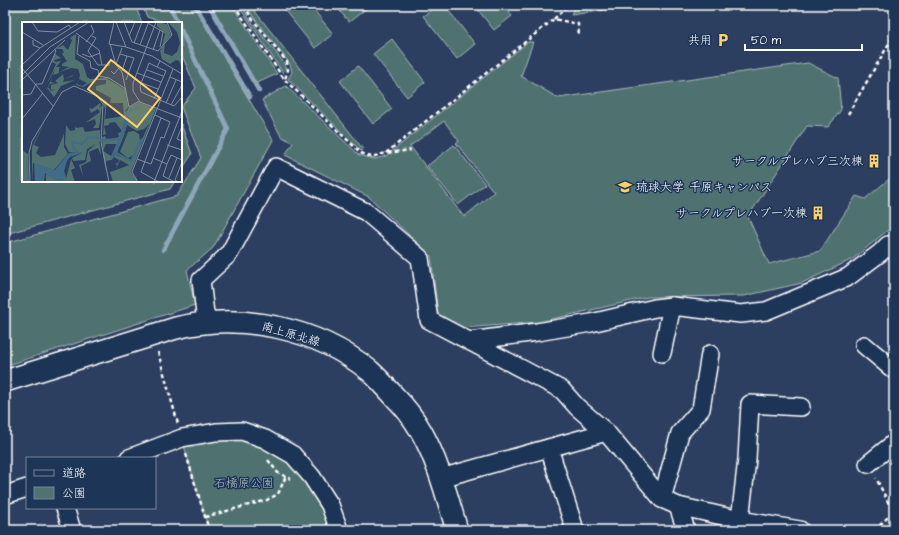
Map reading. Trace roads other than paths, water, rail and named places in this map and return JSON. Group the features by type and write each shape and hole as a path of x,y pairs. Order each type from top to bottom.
{"street":[{"path":"206,322 201,280 229,254 276,166 366,212 420,258 429,320 562,390 577,408 606,432 662,499 678,506 740,520 800,530"},
{"path":"470,341 591,323 655,308 672,306 741,314 766,311 848,277 880,253 888,245 894,251"},
{"path":"662,353 672,306"},
{"name":"南上原北線","path":"5,381 192,324 206,322 245,322 283,328 318,340 338,349 370,371 385,385 421,430 441,478 457,530"},
{"path":"864,345 894,370"},
{"path":"662,499 680,433 701,409 710,354"},
{"path":"740,520 747,459 750,404 802,407"},
{"path":"132,457 182,438 216,432 242,431 265,438 293,455 312,477 330,505 339,530"},
{"path":"441,478 606,432"},
{"path":"868,464 894,444"},
{"path":"549,448 575,530"},
{"path":"5,495 26,488"},
{"path":"678,506 686,530"},
{"path":"66,509 72,530"}],"waterway":[{"path":"169,5 178,22"},
{"path":"195,5 250,97"},
{"path":"209,5 259,91"},
{"path":"163,250 228,129 182,32"}],"place":[{"name":"共用","path":"723,40"},
{"name":"サークルプレハブ三次棟","path":"874,161"},
{"name":"琉球大学 千原キャンパス","path":"625,187"},
{"name":"サークルプレハブ一次棟","path":"818,213"}],"park label":[{"name":"石橋原公園","path":"244,483"}]}
